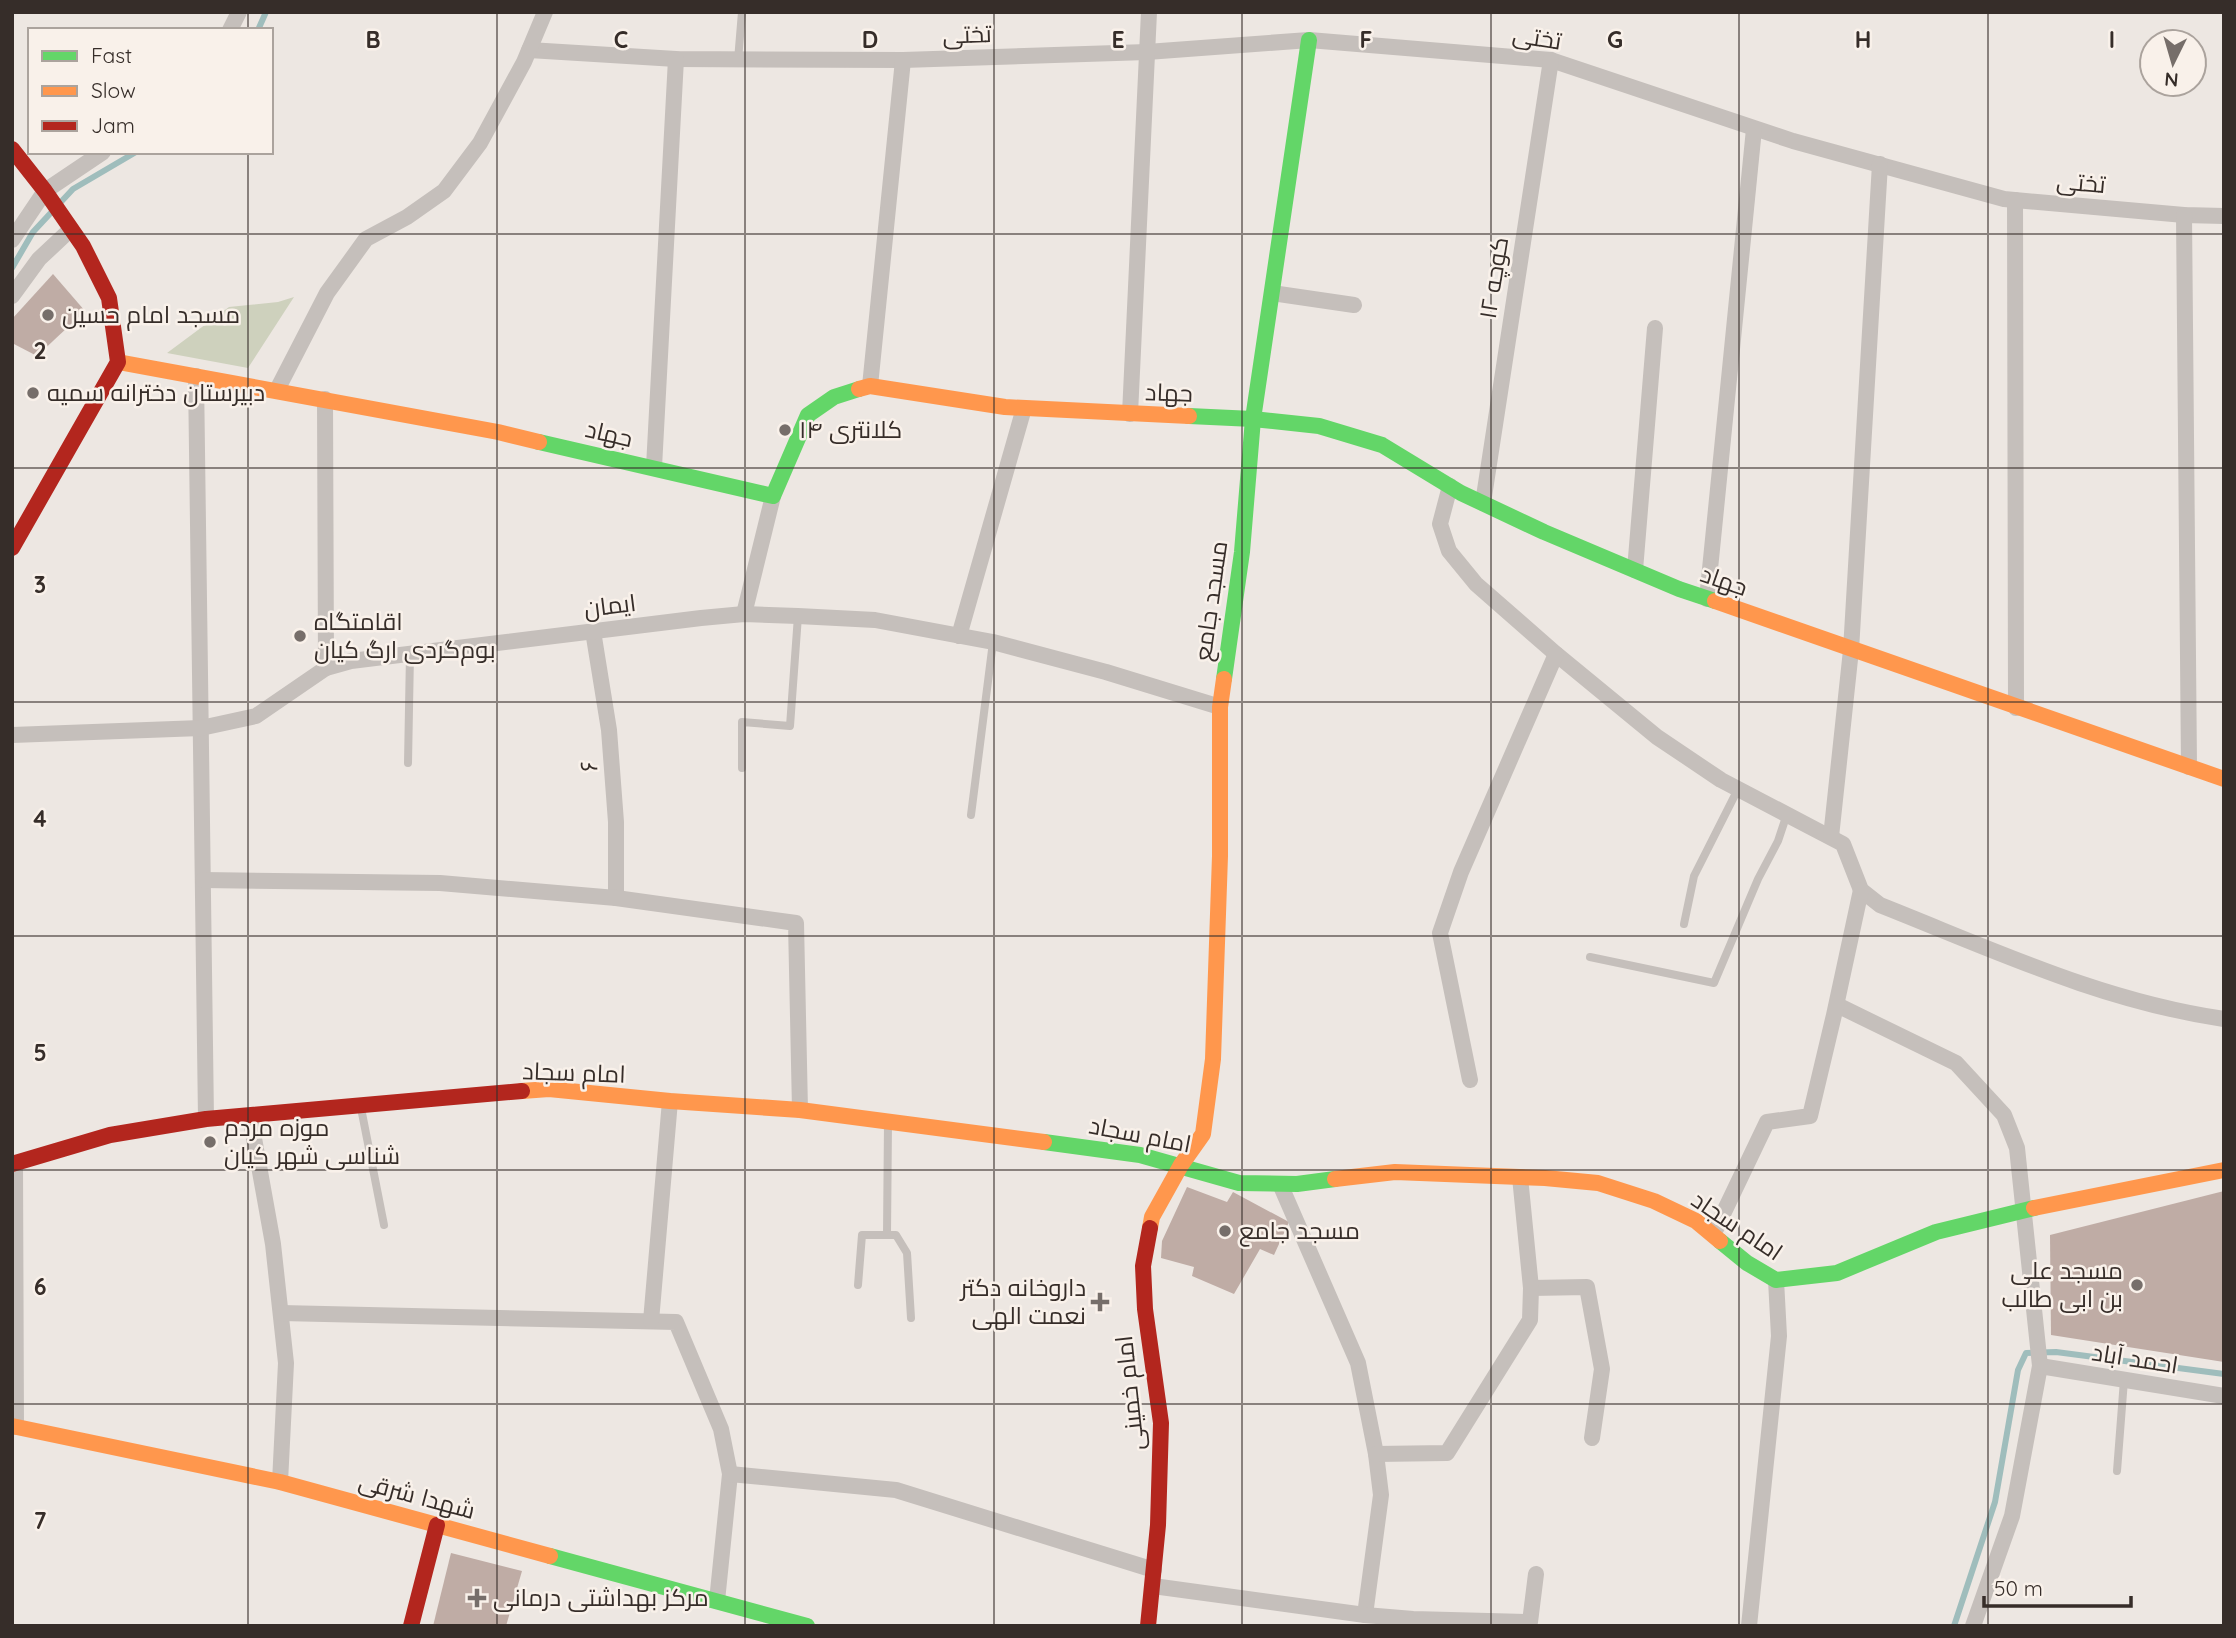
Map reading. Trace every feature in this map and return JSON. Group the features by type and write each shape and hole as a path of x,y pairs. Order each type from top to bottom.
{"street":[{"path":"231,28 239,12"},
{"path":"277,390 327,293 366,239 407,217 444,191 480,143 530,50 545,12"},
{"path":"1129,414 1149,12"},
{"name":"تختی","path":"530,50 676,59 903,60 1147,52 1309,40 1550,60 1754,129 2004,199 2183,215 2224,216"},
{"name":"مسجد جامع","path":"1181,1164 1203,1134 1213,1059 1220,856 1220,707 1242,552 1253,419 1309,40"},
{"path":"654,467 676,59"},
{"path":"870,386 903,60"},
{"name":"کوچه ۱۲","path":"1483,503 1550,60"},
{"path":"1707,599 1754,129"},
{"path":"12,149 83,246 109,298 118,362 12,548"},
{"path":"12,240 45,191 100,154"},
{"path":"1831,837 1851,650 1880,164"},
{"path":"12,167 45,191"},
{"path":"2015,200 2016,708"},
{"path":"2183,215 2189,767"},
{"path":"12,296 39,260 71,229"},
{"path":"1272,293 1354,305"},
{"path":"1635,570 1655,328"},
{"name":"جهاد","path":"118,362 498,432 773,496 808,415 834,397 870,386 1024,408 1253,419 1319,426 1382,445 1483,503 1707,599 2224,779"},
{"path":"197,376 206,1119"},
{"path":"325,399 326,668"},
{"path":"959,636 1024,408"},
{"path":"1450,486 1440,524 1449,551 1476,584 1657,737 1738,789 1843,844 1861,890 1880,905 2036,970 2125,998 2224,1019"},
{"path":"744,614 773,496"},
{"name":"ایمان","path":"12,735 201,727 256,716 326,668 351,661 744,614 875,620 993,642 1106,672 1220,707"},
{"name":"۶","path":"593,631 609,730 616,822 616,898"},
{"path":"1470,1080 1440,933 1461,872 1556,653"},
{"path":"203,880 440,883 616,898 796,923 800,1110"},
{"path":"1713,1235 1767,1122 1810,1116 1861,890"},
{"path":"1836,1005 1956,1063 2004,1115 2017,1148 2040,1366 2012,1516 1973,1626"},
{"name":"امام سجاد","path":"13,1164 110,1135 206,1119 549,1089 800,1110 1089,1147 1181,1164 1239,1183 1297,1184 1395,1172 1598,1183 1654,1201 1696,1221 1747,1263 1776,1280 1837,1273 1937,1232 2025,1210 2224,1170"},
{"path":"651,1321 670,1101"},
{"path":"250,1116 273,1244 286,1363 280,1482"},
{"path":"13,1164 14,1427"},
{"name":"امام خمینی","path":"1148,1626 1158,1524 1161,1423 1144,1309 1143,1266 1152,1217 1181,1164"},
{"path":"1376,1454 1447,1453 1530,1320 1531,1288 1520,1177"},
{"path":"1280,1184 1358,1363 1376,1454 1381,1495 1365,1615"},
{"path":"1749,1626 1779,1336 1776,1280"},
{"path":"1531,1288 1587,1287 1602,1369 1592,1438"},
{"path":"281,1313 676,1322 721,1429 730,1474 717,1601"},
{"name":"احمد آباد","path":"2040,1366 2224,1396"},
{"name":"شهدا شرقی","path":"14,1427 280,1482 807,1626"},
{"path":"730,1474 896,1490 1153,1578 1365,1615 1530,1622 1536,1574"},
{"path":"411,1626 437,1525"}],"lane":[{"path":"738,60 742,12"},
{"path":"742,768 743,722 790,726 798,615"},
{"path":"971,816 993,642"},
{"path":"408,763 410,654"},
{"path":"1684,924 1695,876 1738,789"},
{"path":"1590,957 1714,983 1758,879 1778,841 1787,814"},
{"path":"361,1107 384,1226"},
{"path":"887,1234 888,1120"},
{"path":"858,1285 862,1235 896,1235 907,1253 911,1318"},
{"path":"2117,1471 2124,1380"}],"green space":[{"path":"294,297 248,368 167,353 229,307 278,302"}],"building":[{"name":"مسجد امام حسین","path":"53,274 85,311 37,356 12,343 12,319"},
{"name":"مسجد جامع","path":"1187,1187 1227,1202 1233,1192 1289,1222 1274,1255 1260,1249 1234,1294 1192,1276 1194,1267 1161,1258 1162,1241"},
{"name":"مسجد علی بن ابی طالب","path":"2224,1191 2224,1362 2051,1335 2050,1235"},
{"name":"مرکز بهداشتی درمانی","path":"451,1553 522,1571 506,1626 433,1626"}],"waterway":[{"path":"259,28 266,12"},
{"path":"12,268 33,232 73,189 133,154"},
{"path":"1954,1626 1995,1502 2018,1370 2026,1353 2056,1352 2224,1374"}],"traffic: fast":[{"path":"1224,679 1242,552 1253,419 1309,40"},
{"path":"539,442 773,496 808,415 834,397 859,389"},
{"path":"1189,416 1319,426 1382,445 1461,493 1544,532 1679,589 1715,601"},
{"path":"1044,1142 1140,1155 1239,1183 1297,1184 1335,1179"},
{"path":"1720,1241 1747,1263 1776,1280 1837,1273 1936,1232 2034,1208"},
{"path":"550,1556 807,1626"}],"traffic: slow":[{"path":"118,362 498,432 539,442"},
{"path":"859,389 870,386 1005,407 1189,416"},
{"path":"1715,601 2224,779"},
{"path":"1150,1228 1152,1217 1181,1165 1203,1134 1213,1059 1220,856 1220,707 1224,679"},
{"path":"522,1091 549,1089 800,1110 1044,1142"},
{"path":"2034,1208 2224,1170"},
{"path":"1335,1179 1395,1172 1545,1178 1598,1183 1654,1201 1696,1221 1720,1241"},
{"path":"12,1426 280,1482 550,1556"}],"traffic: jam":[{"path":"12,149 83,246 109,298 118,362 12,548"},
{"path":"12,1164 110,1135 206,1119 522,1091"},
{"path":"1148,1626 1158,1525 1161,1423 1145,1309 1143,1266 1150,1228"},
{"path":"411,1626 437,1525"}],"place":[{"name":"مسجد امام حسین","path":"48,315"},
{"name":"دبیرستان دخترانه سمیه","path":"33,393"},
{"name":"کلانتری ۱۴","path":"785,430"},
{"name":"اقامتگاه بوم‌گردی ارگ کیان","path":"300,636"},
{"name":"موزه مردم شناسی شهر کیان","path":"210,1142"},
{"name":"مسجد جامع","path":"1225,1231"},
{"name":"مسجد علی بن ابی طالب","path":"2137,1285"},
{"name":"داروخانه دکتر نعمت الهی","path":"1100,1302"},
{"name":"مرکز بهداشتی درمانی","path":"477,1598"}]}
